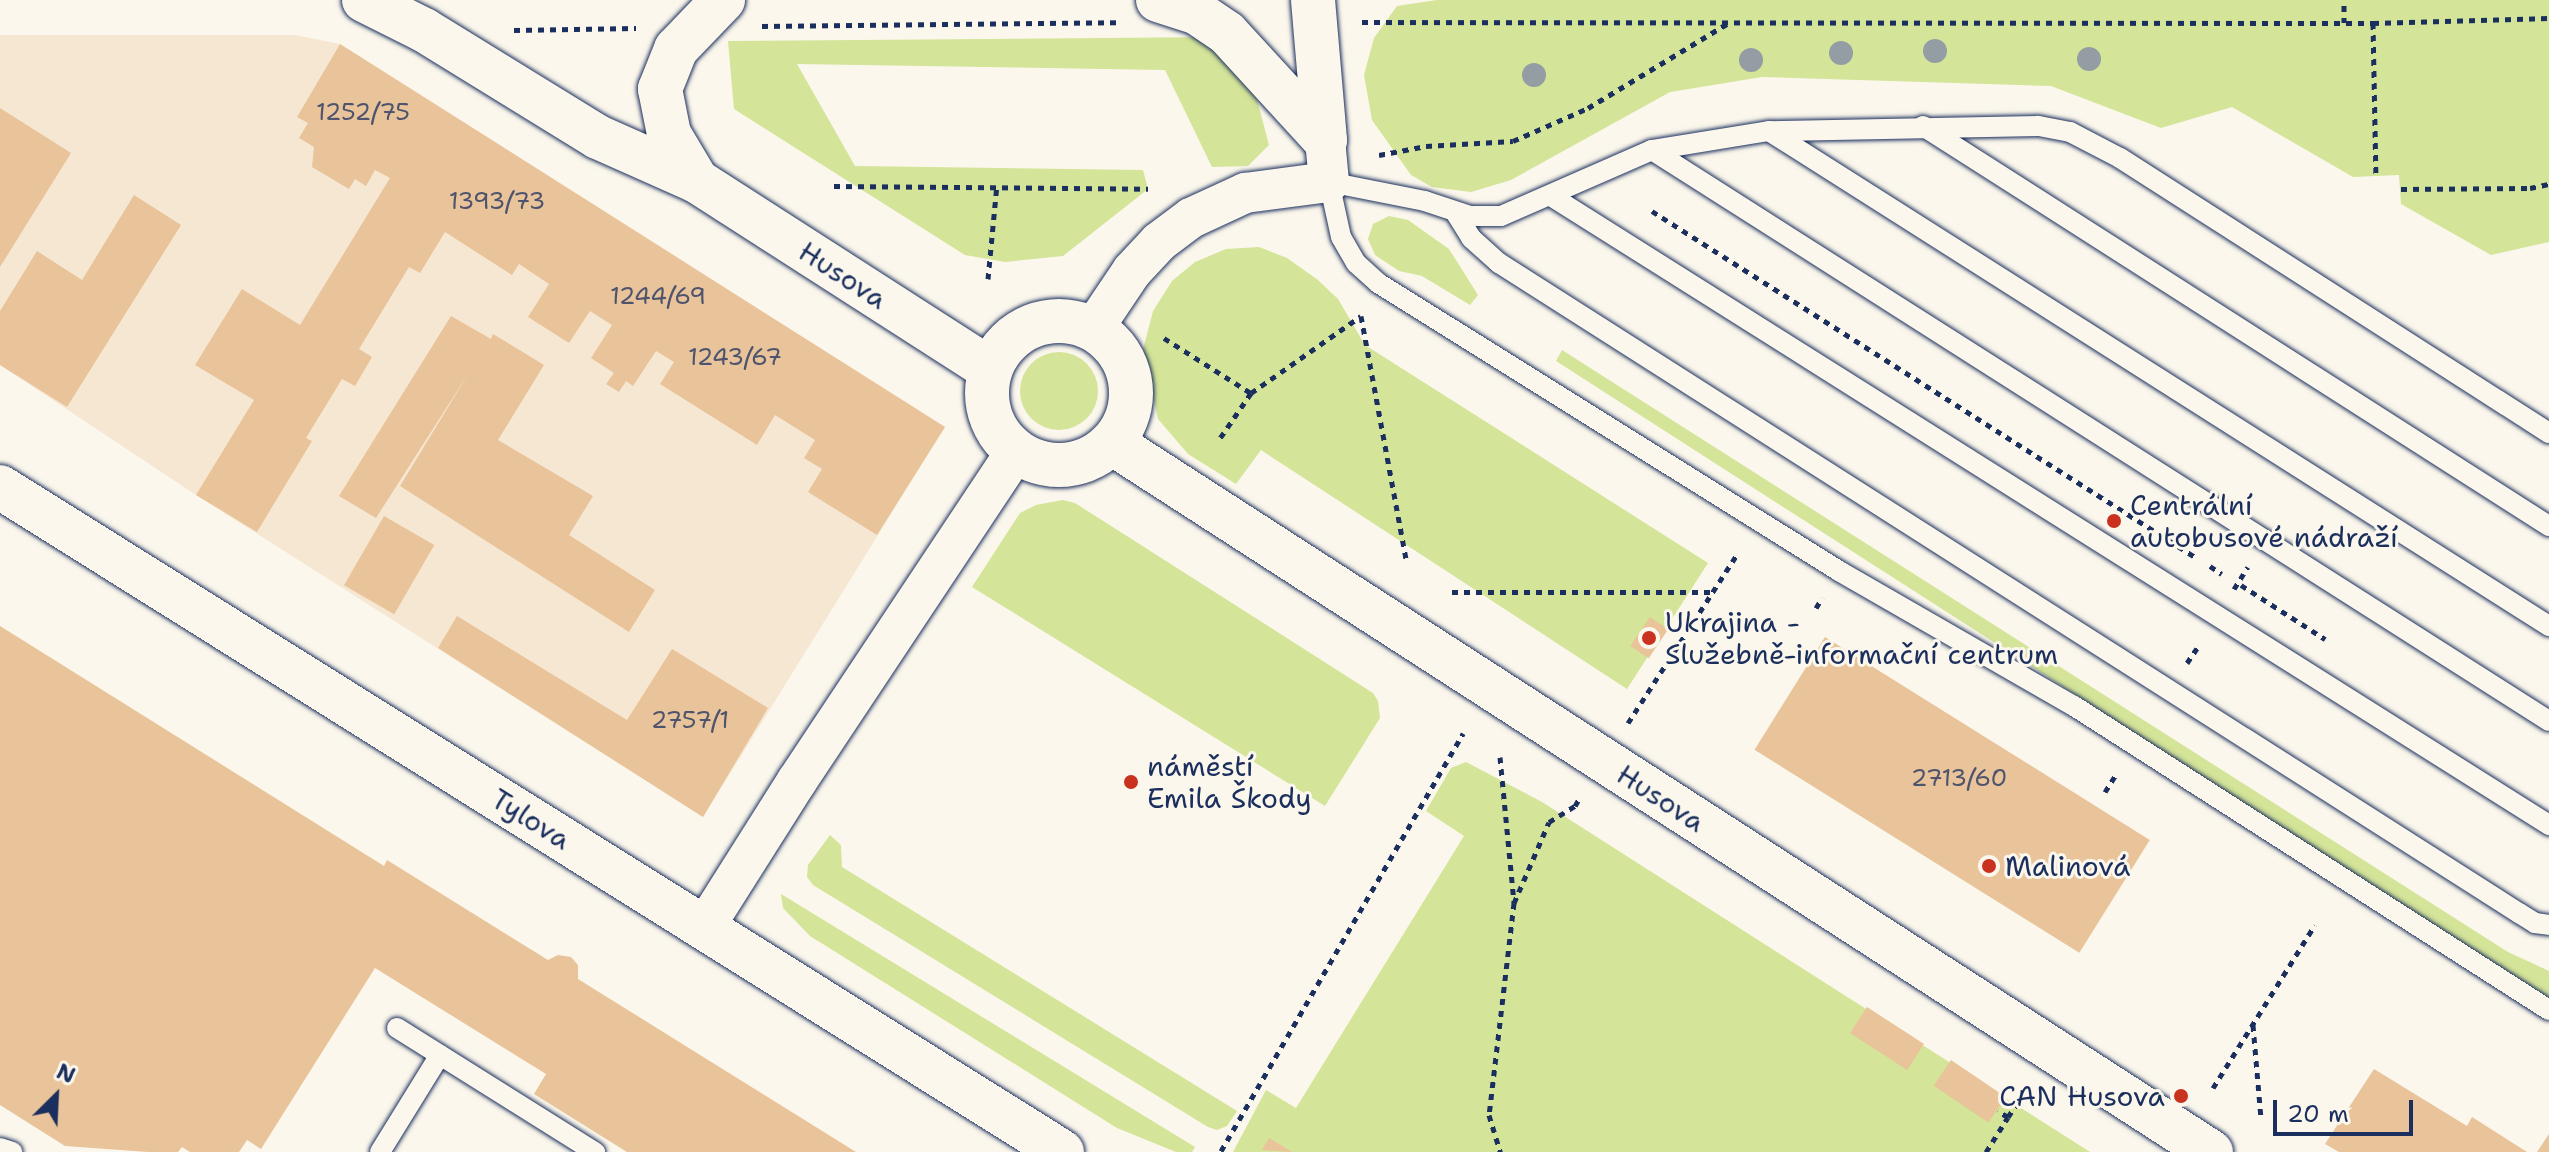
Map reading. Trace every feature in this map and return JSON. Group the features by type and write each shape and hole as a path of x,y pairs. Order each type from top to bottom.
{"street":[{"name":"Husova","path":"364,0 424,30 598,137 697,181 990,369"},
{"path":"1146,11 1196,12 1227,33 1327,162"},
{"path":"1314,11 1327,162"},
{"path":"697,181 669,134 660,89 676,49 709,14"},
{"path":"1093,329 1132,271 1159,242 1191,218 1245,193 1327,162"},
{"path":"1069,321 1093,329 1111,343 1123,361 1131,382 1127,414 1112,443 1095,456 1076,463 1045,463 1016,452 1000,435 989,415 986,392 990,369 1002,347 1021,331 1044,322 1069,321"},
{"name":"Husova","path":"1112,443 2211,1152"},
{"path":"704,928 797,781 1016,452"},
{"name":"Tylova","path":"0,487 1062,1152"}],"lane":[{"path":"1923,126 2549,526"},
{"path":"1327,162 1455,212 1501,216 1652,150 1769,131 2038,126 2070,132 2099,145 2549,433"},
{"path":"1769,131 2549,626"},
{"path":"1652,150 2549,721"},
{"path":"1327,162 1341,237 1356,263 1378,283 1839,571 2074,706 2549,1010"},
{"path":"1551,196 2549,825"},
{"path":"1455,212 1471,238 1499,263 2519,913 2535,923 2549,925"},
{"path":"397,1028 595,1152"},
{"path":"380,1152 440,1055"},
{"path":"0,1148 12,1152"}],"path":[{"path":"2344,0 2344,23"},
{"path":"504,30 709,14 1146,11"},
{"path":"1314,11 1730,22 2373,23 2549,18"},
{"path":"1327,162 1426,146 1513,141 1588,108 1730,22"},
{"path":"2373,23 2376,175"},
{"path":"834,186 997,184 1148,189"},
{"path":"988,279 997,184"},
{"path":"2401,189 2530,188 2549,184"},
{"path":"1652,211 2222,574"},
{"path":"1218,441 1251,393 1361,316 1407,563"},
{"path":"1164,338 1251,393"},
{"path":"1514,903 1549,822 1575,806 1736,556"},
{"path":"2241,585 2259,597"},
{"path":"1452,592 1712,592"},
{"path":"1221,1151 1463,733"},
{"path":"1500,757 1514,903 1489,1115 1500,1152"},
{"path":"2213,1088 2315,925"},
{"path":"2253,1024 2261,1118"},
{"path":"1986,1152 2021,1098"},
{"path":"1998,1111 2008,1117"}],"shaded area":[{"path":"0,35 295,35 340,44 945,427 703,817 196,495 0,365"}],"green space":[{"path":"1437,0 2549,0 2549,242 2491,255 2401,204 2399,175 2353,177 2232,107 2161,128 2051,86 1762,77 1670,92 1511,180 1471,192 1432,187 1411,175 1372,120 1364,75 1374,38 1397,6"},
{"path":"1219,37 1246,58 1269,145 1248,166 1212,167 1165,70 797,64 855,166 1143,170 1148,189 1063,256 1005,262 965,255 734,109 728,41"},
{"path":"1389,216 1408,220 1449,249 1478,295 1470,305 1422,276 1399,271 1375,255 1368,239 1373,224"},
{"path":"1259,247 1287,258 1318,280 1338,299 1365,345 1708,563 1627,689 1261,450 1236,484 1188,454 1158,419 1143,350 1153,311 1172,281 1195,262 1226,249"},
{"path":"1562,350 2508,952 2549,971 2549,999 1556,361"},
{"path":"1059,352 1074,355 1086,364 1095,376 1098,391 1095,406 1086,418 1074,427 1059,430 1044,427 1032,418 1023,406 1020,391 1023,376 1032,364 1044,355"},
{"path":"1063,500 1075,503 1373,693 1378,701 1380,718 1325,806 972,587 1020,513 1036,505"},
{"path":"1466,762 1542,802 2090,1152 1233,1152 1266,1090 1296,1108 1464,836 1426,811 1451,768"},
{"path":"830,835 841,845 842,867 1237,1111 1227,1126 1217,1130 1208,1127 813,885 807,877 808,865"},
{"path":"781,894 1195,1147 1192,1152 1176,1152 1117,1128 810,936 783,908"}],"building":[{"path":"340,44 945,427 877,535 808,492 822,469 804,458 815,440 775,415 757,445 660,384 674,362 656,351 633,386 626,381 619,392 606,384 614,373 591,358 612,325 590,311 569,343 528,317 549,284 519,264 512,275 445,232 420,273 409,267 359,349 372,357 355,386 342,379 306,438 312,441 257,532 196,495 254,400 195,365 242,289 300,325 390,178 375,170 366,186 355,179 349,189 312,167 314,147 299,138 308,123 297,117"},
{"path":"0,108 71,153 0,267"},
{"path":"134,195 181,225 67,407 0,365 0,311 37,251 82,280"},
{"path":"451,316 491,339 493,334 544,365 498,440 593,496 569,535 655,590 629,632 400,486 470,371 376,518 339,496"},
{"path":"384,516 434,545 394,614 344,585"},
{"path":"457,616 627,720 672,649 768,708 703,817 438,648"},
{"name":"Ukrajina - Služebně-informační centrum","path":"1650,617 1668,629 1649,658 1630,646"},
{"path":"0,626 384,866 387,860 548,960 558,955 571,957 578,965 578,979 856,1152 627,1152 534,1094 546,1074 375,968 261,1149 247,1140 239,1152 190,1152 182,1147 178,1152 148,1152 65,1146 0,1105"},
{"path":"1825,637 2150,840 2079,953 1755,750"},
{"path":"1867,1007 1924,1044 1907,1070 1850,1033"},
{"path":"1951,1060 2006,1097 1988,1123 1934,1086"},
{"path":"2374,1069 2467,1126 2472,1117 2527,1152 2339,1152 2325,1144"},
{"path":"2549,1134 2549,1152 2537,1152"},
{"path":"1269,1138 1292,1152 1262,1150"}],"place":[{"name":"Centrální autobusové nádraží","path":"2114,521"},
{"name":"Ukrajina - Služebně-informační centrum","path":"1649,638"},
{"name":"náměstí Emila Škody","path":"1131,782"},
{"name":"Malinová","path":"1989,866"},
{"name":"CAN Husova","path":"2181,1096"}]}
